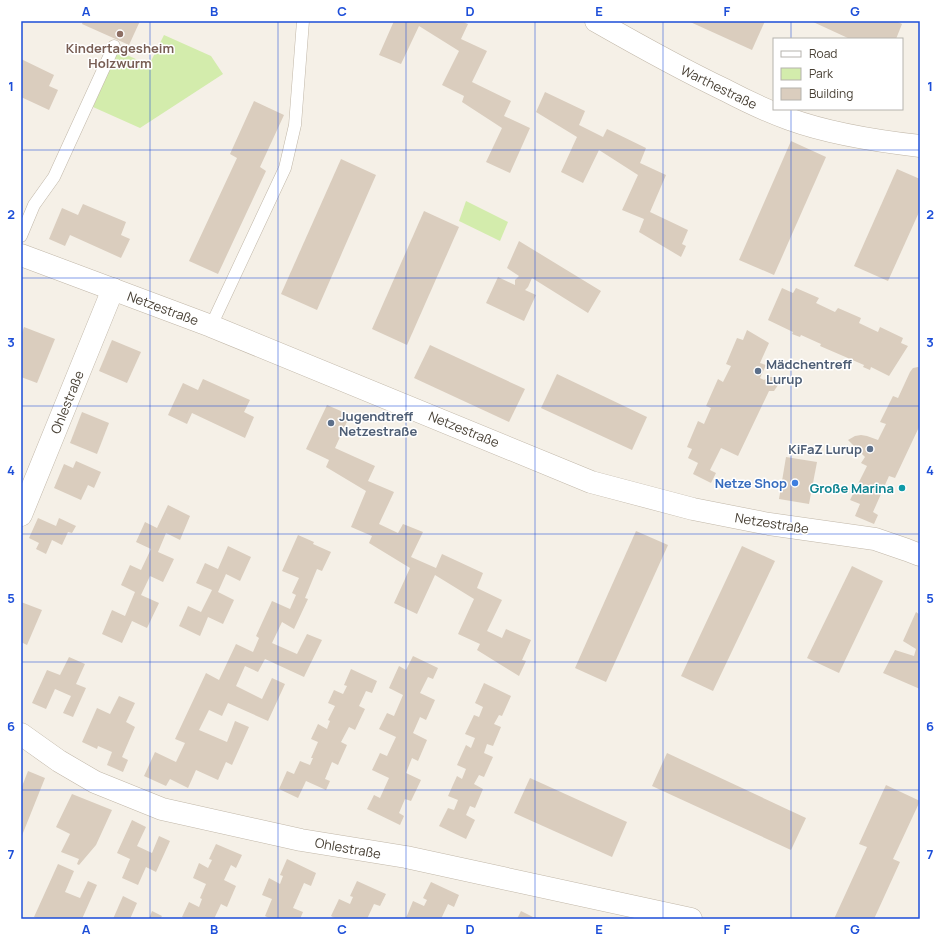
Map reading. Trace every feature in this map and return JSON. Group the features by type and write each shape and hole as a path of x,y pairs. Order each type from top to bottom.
{"street":[{"name":"Warthestraße","path":"596,21 674,66 752,104 788,119 848,135 920,146"},
{"name":"Netzestraße","path":"21,255 210,326 591,482 693,509 769,524 875,539 920,555"},
{"name":"Ohlestraße","path":"21,515 113,290"},
{"name":"Ohlestraße","path":"21,734 60,761 95,782 162,809 301,840 406,858 691,919"}],"lane":[{"path":"210,326 285,168 295,125 303,21"},
{"path":"21,236 34,205 54,177 114,46"}],"green space":[{"path":"164,35 211,56 223,74 140,128 93,107 118,51 149,65"},
{"path":"466,201 508,222 500,241 459,221"}],"building":[{"name":"Kindertagesheim Holzwurm","path":"83,21 140,21 129,45 82,24"},
{"path":"394,21 461,21 468,24 461,39 487,51 472,82 511,101 504,116 530,128 510,173 486,162 502,128 462,102 464,96 442,85 459,51 419,26 401,64 379,55"},
{"path":"688,21 765,21 752,50"},
{"path":"811,21 896,21 902,24 896,38 848,38"},
{"path":"21,59 54,75 49,86 58,90 49,110 21,97"},
{"path":"545,92 585,111 579,125 603,137 607,129 646,148 640,163 666,175 650,212 688,230 682,244 686,246 681,257 639,232 644,219 622,210 638,175 599,150 583,183 561,172 577,137 536,112"},
{"path":"254,101 284,115 260,167 266,171 218,274 189,261 237,158 230,154"},
{"path":"791,141 826,157 774,275 739,260"},
{"path":"341,159 376,175 317,310 281,294"},
{"path":"897,169 920,179 920,210 888,281 854,266"},
{"path":"83,204 126,222 121,235 130,239 121,258 70,235 65,246 49,239 62,208 78,215"},
{"path":"424,211 459,227 407,345 372,329"},
{"path":"519,241 601,291 588,313 532,278 525,290 536,295 524,321 486,303 498,277 515,285 515,280 519,276 507,268"},
{"path":"782,288 793,293 796,288 819,298 816,303 835,312 838,308 861,318 859,323 878,332 880,327 903,338 901,343 908,346 889,376 871,367 870,370 863,367 864,365 820,346 821,344 801,335 800,337 792,334 793,332 768,320"},
{"path":"24,327 55,339 37,383 21,377 21,335"},
{"path":"747,330 769,343 760,363 766,365 760,378 764,380 769,377 774,377 778,381 778,385 774,391 769,391 738,456 721,448 710,470 716,473 711,483 693,474 698,463 688,458 692,449 687,447 698,421 704,424 711,408 706,406 718,379 723,382 731,366 726,364 737,338 743,340"},
{"path":"112,340 141,352 127,383 99,371"},
{"path":"430,345 525,389 509,422 414,378"},
{"path":"913,368 920,368 920,425 895,478 889,476 873,512 878,515 874,524 855,516 860,504 850,500 867,466 861,463 865,457 848,440 855,436 861,435 878,440 886,424 880,422 893,396 898,398 910,372"},
{"path":"557,374 647,417 632,450 541,408"},
{"path":"203,379 250,400 244,412 254,417 245,438 192,413 187,424 168,415 183,383 198,390"},
{"path":"327,405 350,415 335,448 375,466 368,481 394,492 379,524 398,533 403,524 423,532 411,557 436,568 442,554 483,573 477,588 502,600 487,631 502,638 506,629 531,640 522,660 526,661 519,676 477,650 480,644 458,634 474,599 435,575 417,614 394,603 410,568 369,543 372,536 351,527 366,491 326,467 329,460 306,449"},
{"path":"82,412 109,423 97,454 70,443"},
{"path":"786,457 817,462 809,504 779,499"},
{"path":"76,461 101,472 94,488 88,485 81,500 54,488 64,464 73,468"},
{"path":"168,505 190,516 180,540 166,533 158,552 174,559 163,582 150,576 141,595 159,603 147,628 132,621 122,643 102,634 112,610 125,616 135,592 121,585 130,565 141,570 151,549 136,542 145,522 157,528"},
{"path":"38,518 56,526 59,518 76,526 72,533 68,532 62,545 52,540 46,554 36,549 39,543 29,538"},
{"path":"636,531 668,545 606,682 575,668"},
{"path":"298,535 331,552 322,571 317,569 305,598 308,599 294,629 282,622 272,643 297,654 307,634 322,640 304,677 265,659 258,672 245,666 236,686 262,699 272,678 285,684 268,721 228,703 222,716 209,710 199,730 227,742 235,721 249,727 232,765 226,762 218,780 196,770 188,788 170,779 166,786 144,776 155,752 176,762 185,743 175,739 206,673 219,680 236,644 253,652 259,638 256,636 272,601 290,609 296,595 292,593 299,578 282,571"},
{"path":"228,546 251,557 240,581 226,574 218,592 234,600 223,624 208,617 200,636 179,626 188,606 201,612 212,590 196,583 205,563 218,569"},
{"path":"742,546 775,561 713,691 681,676"},
{"path":"852,566 883,581 839,673 807,658"},
{"path":"21,602 42,610 27,645 21,642"},
{"path":"916,612 920,615 920,689 883,673 895,650 914,656 916,649 903,641"},
{"path":"413,656 438,668 433,679 428,677 420,693 435,700 426,720 420,717 413,733 427,740 418,761 412,758 406,773 421,780 411,801 405,799 399,813 404,816 400,825 367,809 374,795 380,798 389,778 372,770 380,753 387,756 396,737 379,729 387,713 394,716 403,695 389,688 399,666 406,670"},
{"path":"69,657 85,664 76,684 86,688 73,717 63,713 71,696 55,689 46,709 32,703 47,670 60,675"},
{"path":"351,669 377,681 372,693 366,691 359,706 365,709 355,730 349,727 341,742 347,745 338,765 332,762 325,779 330,781 326,790 306,781 298,798 279,789 287,771 294,774 300,761 310,765 313,758 311,758 318,742 311,739 318,724 327,729 330,721 328,720 335,706 328,703 334,690 343,694 347,686 344,685"},
{"path":"484,683 511,696 502,716 499,715 494,724 501,727 493,746 487,744 484,753 493,757 484,777 479,775 474,784 483,789 475,808 470,806 466,815 475,820 466,839 439,826 448,808 454,810 458,800 448,796 457,776 462,779 466,769 457,765 466,745 471,748 475,738 465,734 474,715 479,717 483,707 475,703"},
{"path":"119,696 135,703 126,722 135,727 122,757 128,760 123,772 107,765 112,752 98,746 97,749 82,742 97,708 110,714"},
{"path":"667,753 806,818 791,850 652,786"},
{"path":"28,771 45,778 21,838 21,789"},
{"path":"530,778 627,822 612,857 514,813"},
{"path":"886,785 920,801 893,859 900,862 874,919 834,919 867,847 859,844"},
{"path":"72,794 112,810 96,845 79,865 77,864 79,859 61,852 70,834 56,827"},
{"path":"132,820 146,827 137,846 152,853 159,836 170,841 156,872 146,867 138,885 122,878 130,859 117,853"},
{"path":"216,844 242,855 236,868 231,865 224,880 236,886 227,907 221,904 214,919 187,919 182,917 189,902 199,907 202,899 200,898 206,884 193,878 199,863 208,868 212,860 209,859"},
{"path":"287,859 316,873 311,886 304,883 293,908 303,912 300,919 268,919 269,918 265,916 272,899 262,895 269,878 280,884 283,876 280,875"},
{"path":"58,864 74,871 65,892 80,898 88,881 97,885 82,919 40,919 34,917"},
{"path":"357,881 386,894 380,906 374,904 367,919 337,919 331,916 339,899 350,904 353,897 350,896"},
{"path":"431,882 459,895 454,907 448,904 441,919 406,918 413,901 424,906 427,900 423,898"},
{"path":"123,896 137,903 130,919 113,919"},
{"path":"152,911 162,916 160,919 149,919"},
{"path":"521,911 537,919 517,919"}],"place":[{"name":"Kindertagesheim Holzwurm","path":"120,34"},
{"name":"Mädchentreff Lurup","path":"758,371"},
{"name":"Jugendtreff Netzestraße","path":"331,423"},
{"name":"KiFaZ Lurup","path":"870,449"},
{"name":"Netze Shop","path":"795,483"},
{"name":"Große Marina","path":"902,488"}]}
